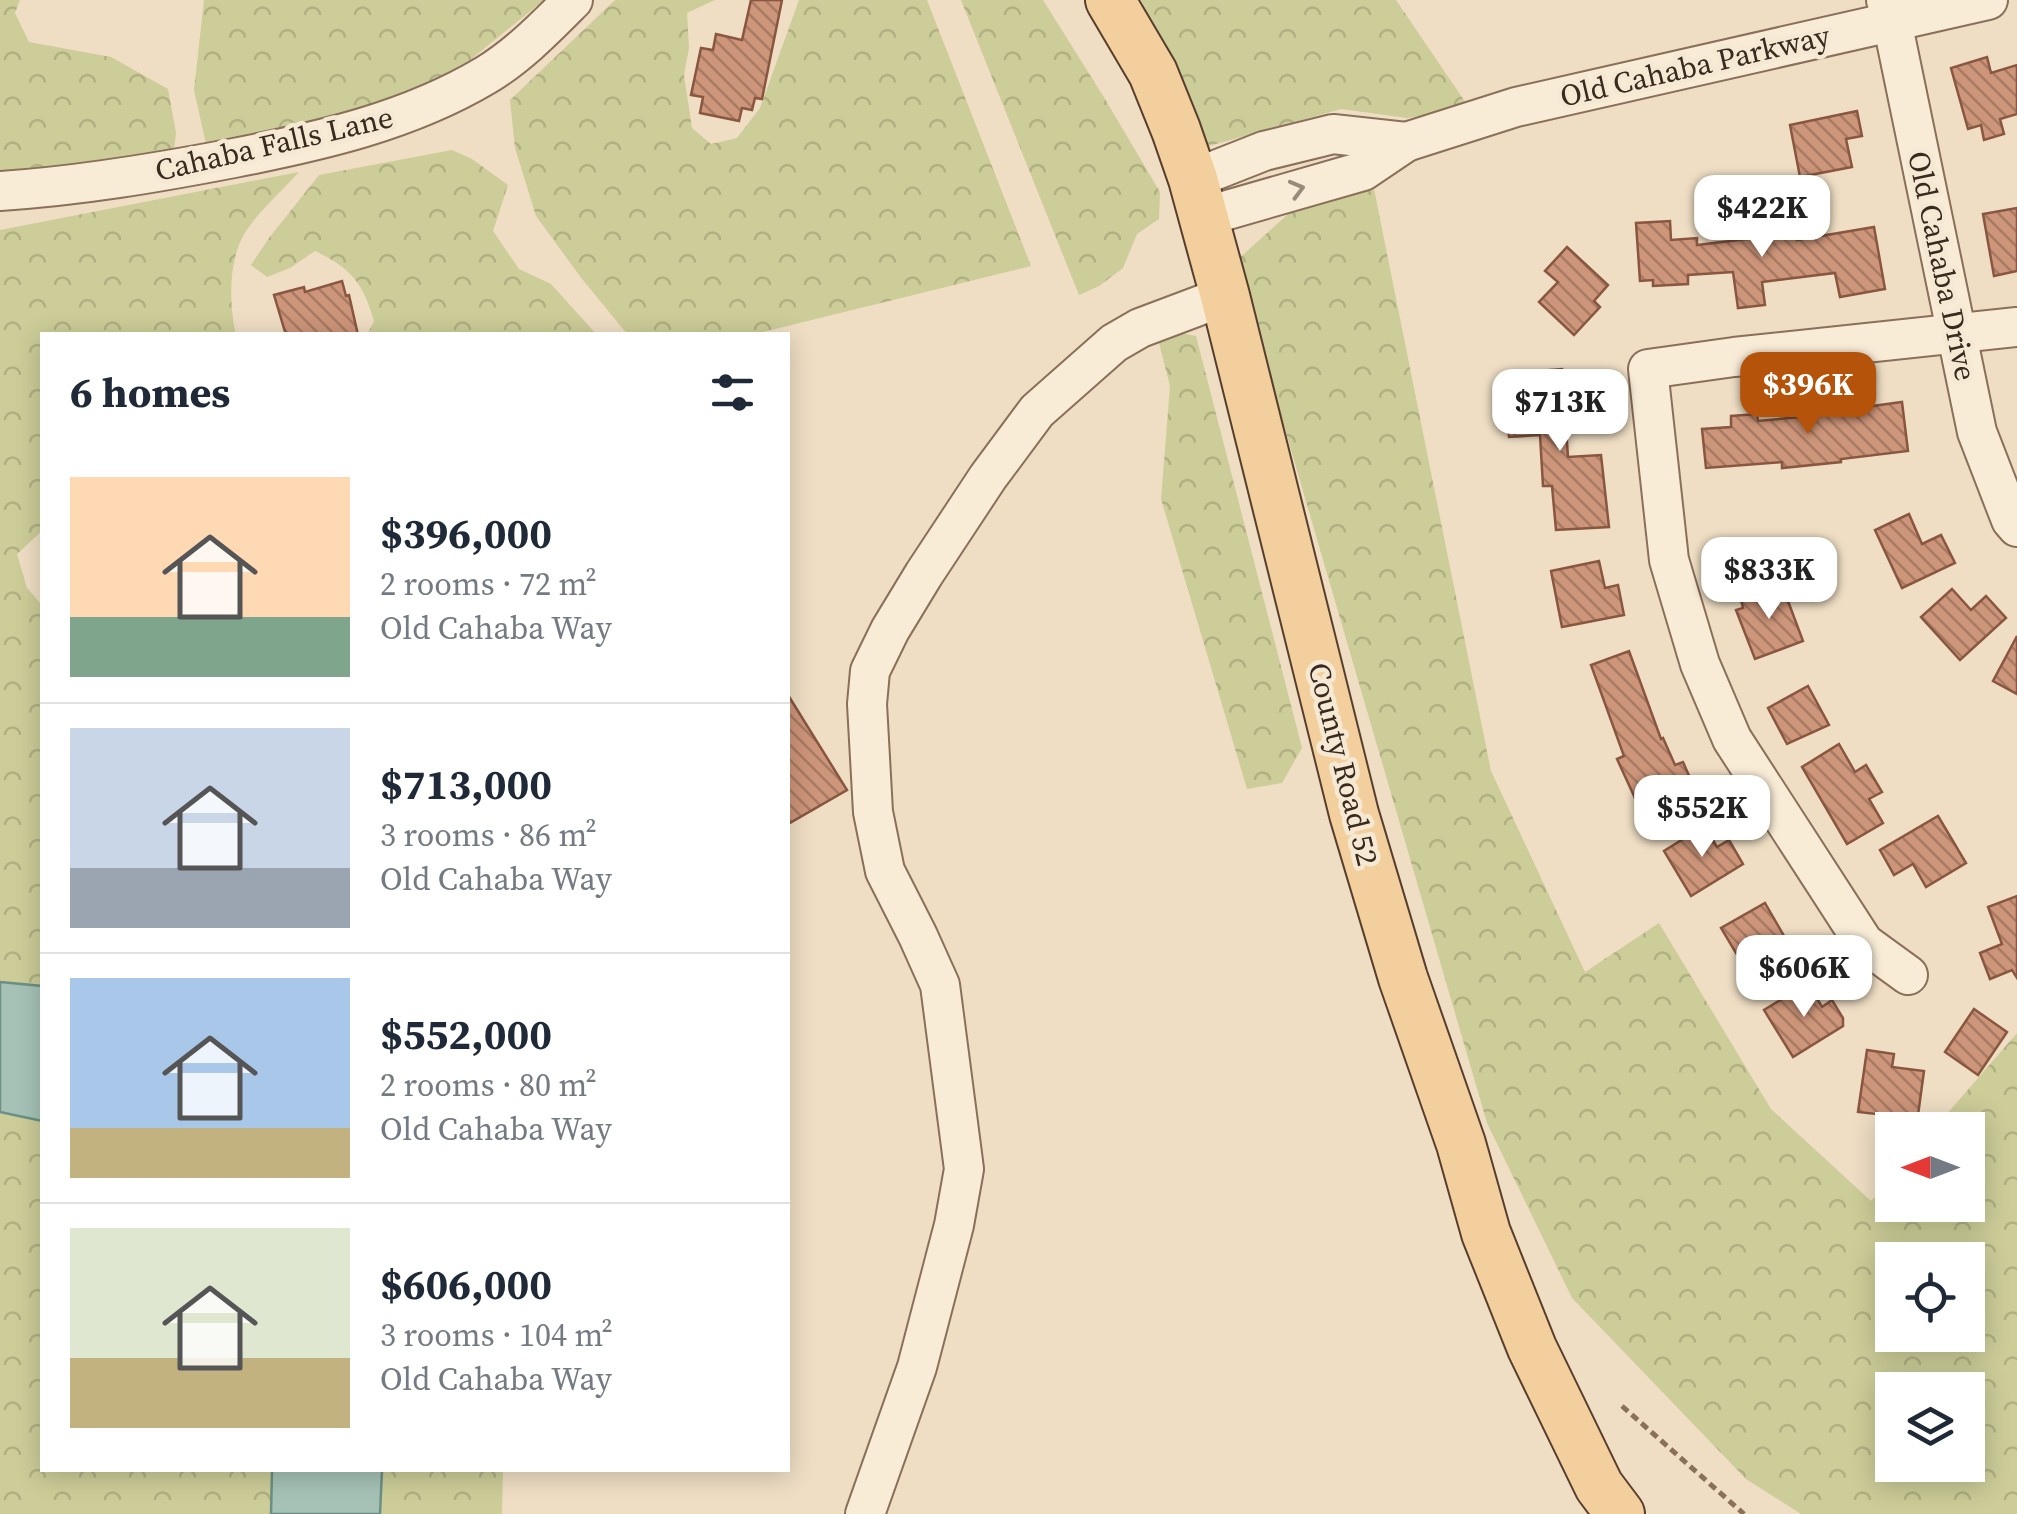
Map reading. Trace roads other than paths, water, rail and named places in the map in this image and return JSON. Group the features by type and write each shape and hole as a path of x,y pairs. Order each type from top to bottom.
{"main road":[{"name":"County Road 52","path":"1110,0 1153,74 1198,198 1354,814 1402,978 1461,1144 1486,1233 1526,1331 1599,1486 1620,1514"}],"street":[{"name":"Cahaba Falls Lane","path":"0,191 65,187 162,172 372,127 488,74 534,38 573,0"},
{"name":"Old Cahaba Parkway","path":"1198,198 1363,171 1406,142 1516,108 1889,10 1988,0"},
{"name":"Old Cahaba Drive","path":"1889,10 1977,432 2011,520 2017,526"},
{"path":"865,1514 917,1366 954,1225 964,1169 940,985 884,871 873,812 870,671 924,574 1037,410 1114,343 1140,328 1225,296"},
{"path":"1908,975 1864,942 1732,739 1700,664 1669,560 1648,369 2017,328"}]}
